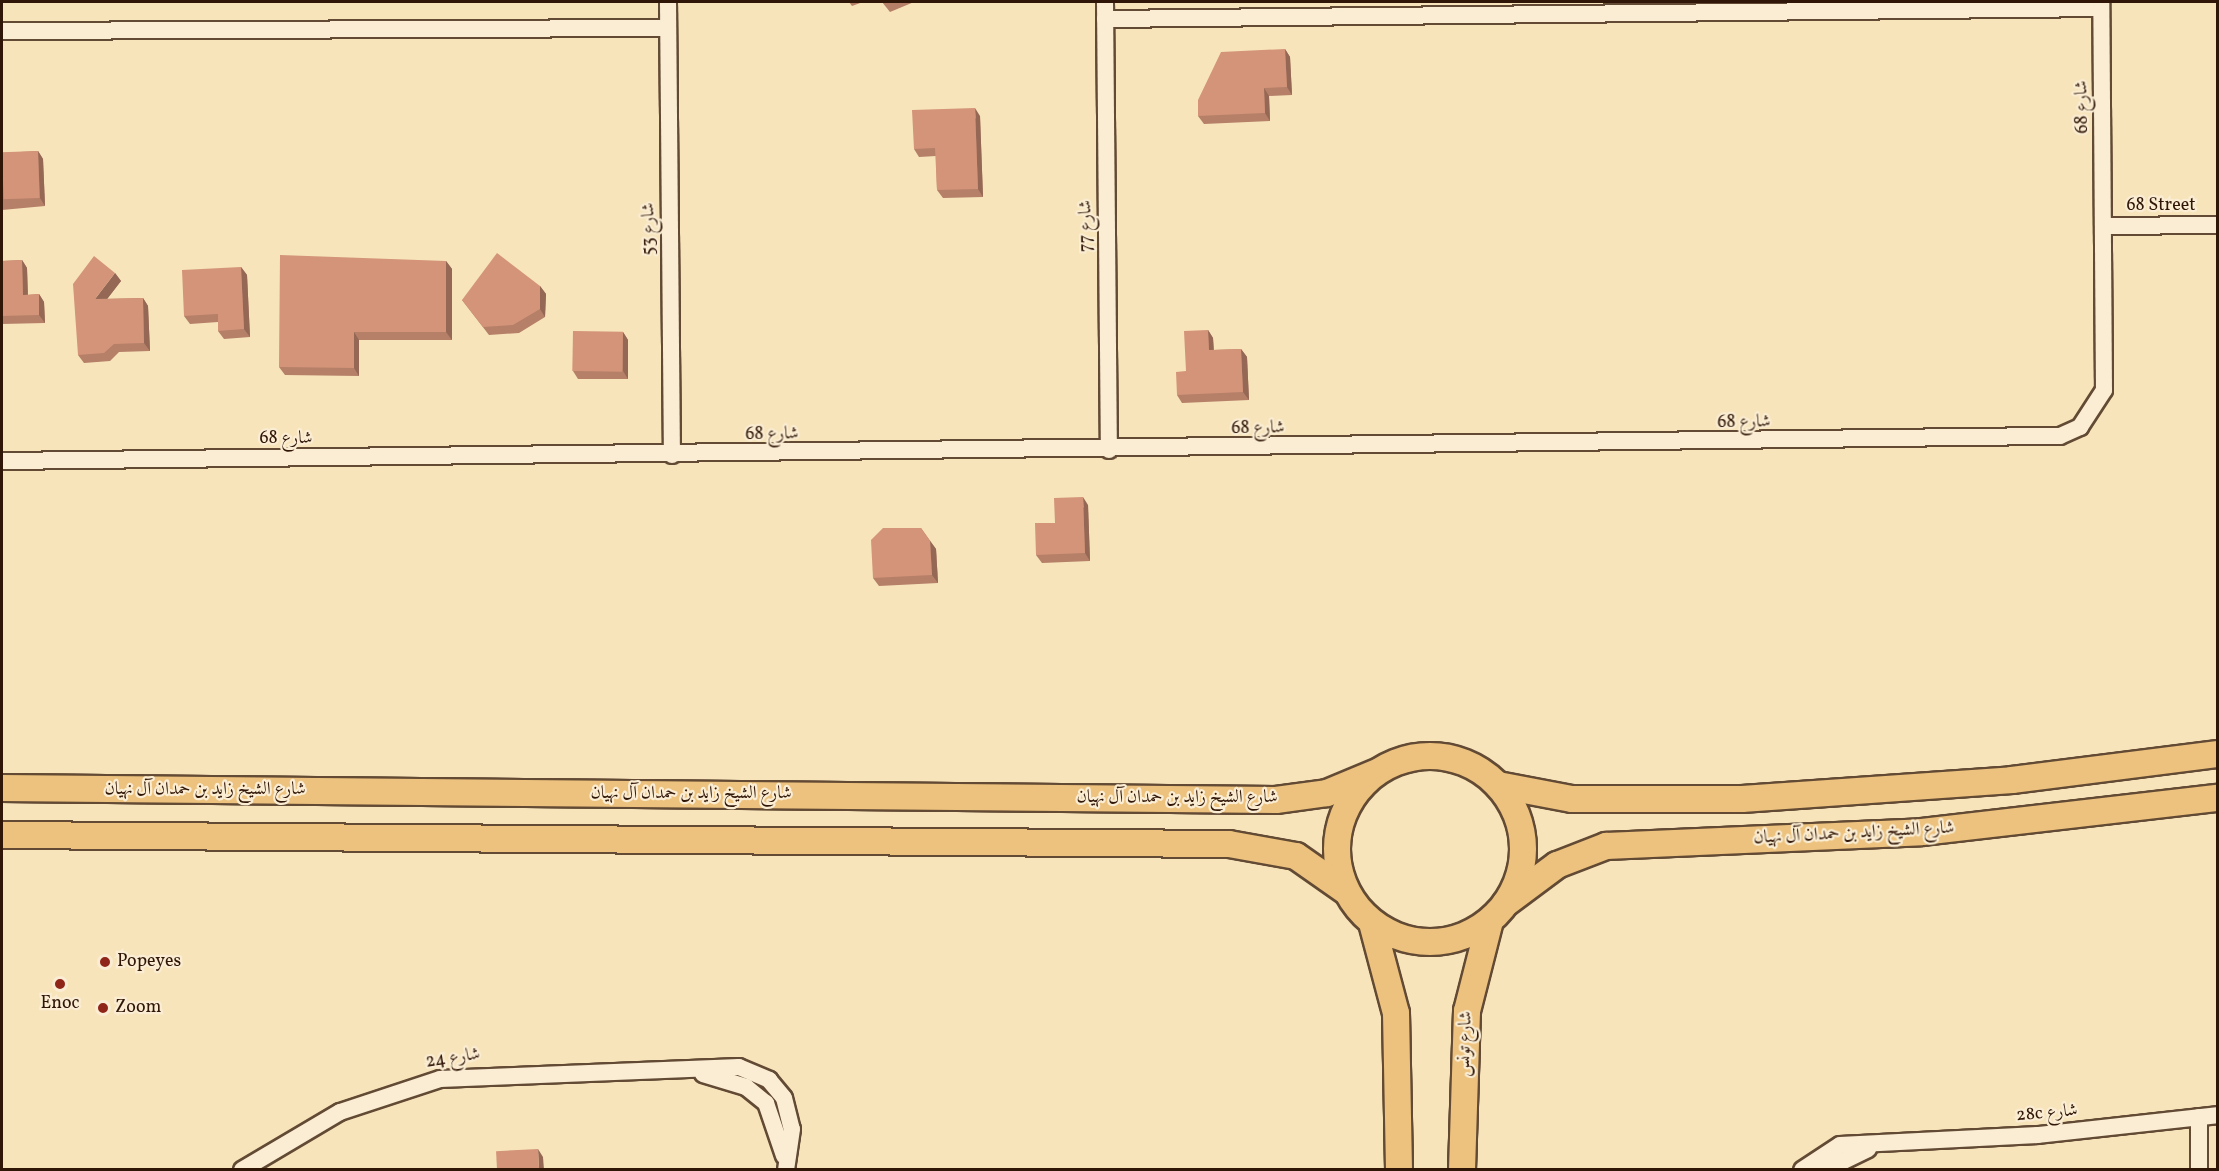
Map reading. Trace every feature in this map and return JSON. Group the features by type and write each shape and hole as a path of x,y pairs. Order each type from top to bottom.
{"main road":[{"path":"1498,785 1553,798 1742,799 2012,780 2217,754"},
{"path":"2,835 1229,844 1296,856 1346,891 1372,923 1394,936 1436,942 1469,935 1498,912 1520,875 1523,843 1516,812 1498,785 1477,768 1435,756 1399,760 1375,773 1353,796 1339,826 1337,859 1346,891"},
{"name":"شارع الشيخ زايد بن حمدان آل نهيان","path":"2,788 1276,800 1327,793 1375,773"},
{"name":"شارع الشيخ زايد بن حمدان آل نهيان","path":"1498,912 1557,865 1606,846 1922,832 2217,798"},
{"name":"شارع تونس","path":"1465,1166 1467,1011 1498,912"},
{"path":"1372,923 1396,1013 1399,1170"}],"street":[{"name":"شارع 53","path":"668,2 672,455"},
{"name":"شارع 77","path":"1105,2 1109,450"},
{"path":"1105,20 2101,5"},
{"name":"شارع 68","path":"2,461 1109,450 2060,436 2088,418 2104,390 2101,5"},
{"path":"2,31 668,28"},
{"name":"68 Street","path":"2104,226 2217,225"},
{"name":"شارع 24","path":"242,1170 339,1112 440,1079 500,1072 690,1071 735,1082 766,1103 777,1124 786,1170"},
{"name":"28c شارع","path":"1802,1169 1840,1145 1881,1146 2217,1115"},
{"path":"2199,1117 2199,1170"},
{"name":"28c شارع","path":"1825,1170 1881,1146"}],"building":[{"path":"1285,49 1287,87 1264,88 1265,113 1198,116 1198,100 1221,52"},
{"path":"975,108 978,189 937,190 935,148 914,149 912,110"},
{"path":"38,151 40,198 4,199 2,152"},
{"path":"497,253 540,286 540,309 513,325 483,327 462,300"},
{"path":"280,255 446,261 446,332 354,332 354,368 279,367"},
{"path":"94,256 115,273 95,299 143,298 144,343 114,344 104,353 78,355 73,284"},
{"path":"22,260 23,295 39,294 39,315 2,316 2,261"},
{"path":"241,267 244,329 218,331 218,314 184,316 182,270"},
{"path":"1208,330 1209,350 1241,349 1243,392 1177,395 1176,372 1186,371 1184,331"},
{"path":"573,331 623,332 622,372 572,371"},
{"path":"1083,497 1085,553 1036,555 1035,523 1055,523 1054,498"},
{"path":"883,528 921,528 930,541 932,575 873,578 871,540"},
{"path":"538,1149 539,1170 497,1170 496,1151"}],"place":[{"name":"Popeyes","path":"105,962"},
{"name":"Enoc","path":"60,984"},
{"name":"Zoom","path":"103,1008"}]}
